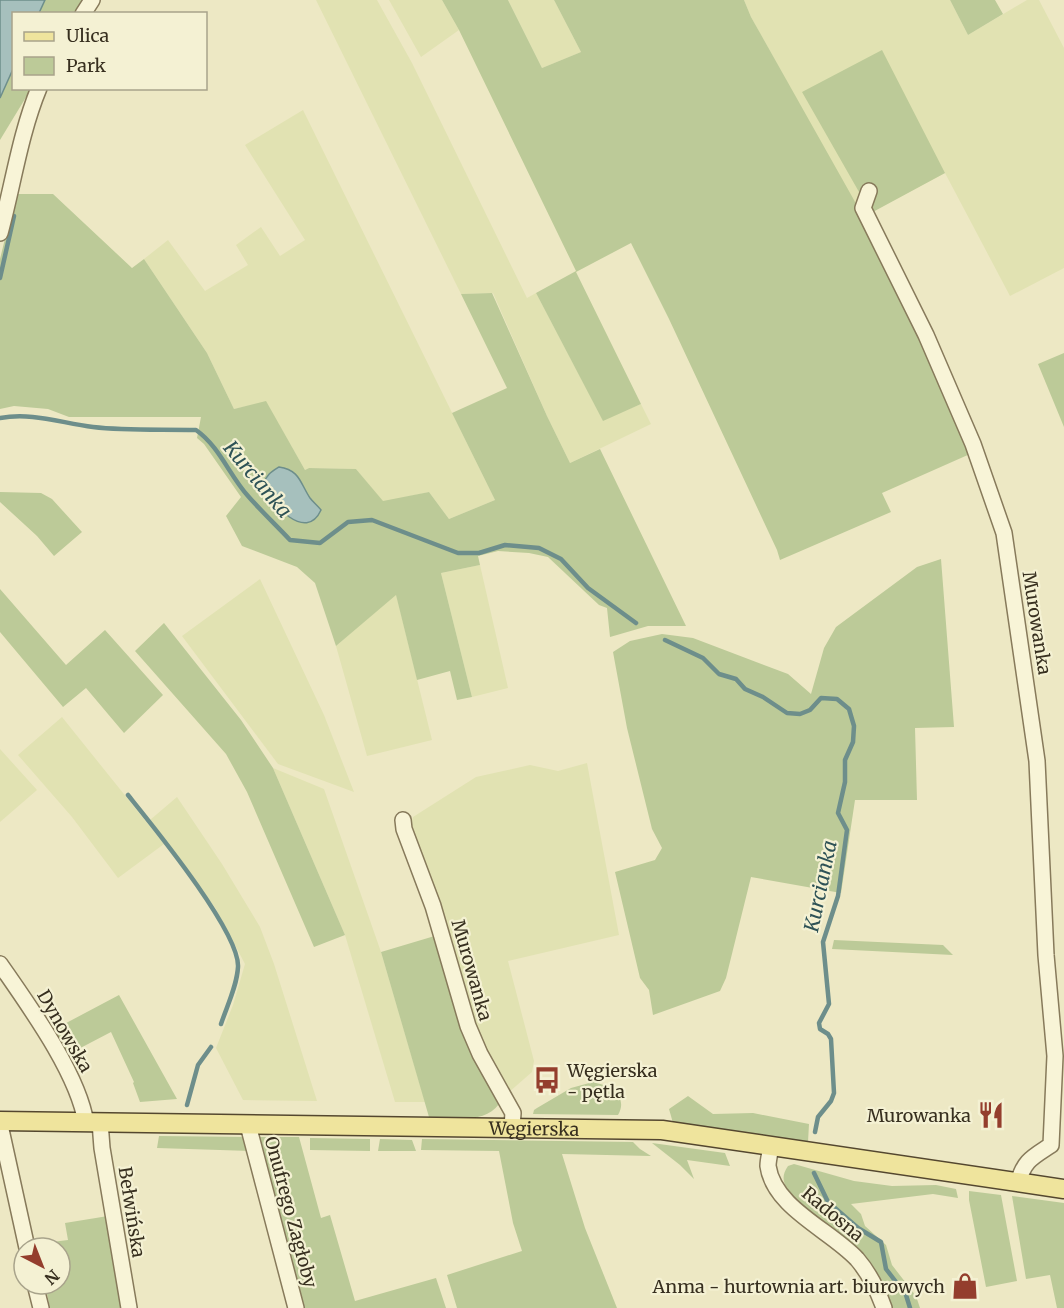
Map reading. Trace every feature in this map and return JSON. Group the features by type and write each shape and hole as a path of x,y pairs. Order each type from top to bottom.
{"main road":[{"name":"Węgierska","path":"0,1123 662,1130 1064,1189"}],"street":[{"path":"0,233 26,121 36,95"},
{"name":"Murowanka","path":"868,191 862,208 926,334 974,444 1004,533 1037,761 1046,955 1055,1056 1051,1145 1028,1160 1021,1170 1018,1183"},
{"name":"Murowanka","path":"403,820 404,829 442,933 468,1026 480,1054 513,1113 512,1127"},
{"name":"Dynowska","path":"0,964 39,1023 93,1123"},
{"path":"0,1123 24,1236"},
{"name":"Bełwińska","path":"93,1123 103,1159 129,1308"},
{"name":"Onufrego Zagłoby","path":"248,1125 296,1308"},
{"name":"Radosna","path":"771,1147 768,1164 774,1185 802,1215 858,1261 874,1286 884,1308"}],"green space":[{"path":"45,0 82,0 76,12 40,12"},
{"path":"316,0 377,0 412,63 527,298 536,293 603,420 641,404 651,424 570,463 493,293 461,294"},
{"path":"389,0 442,0 459,30 421,57"},
{"path":"442,0 508,0 542,68 581,52 554,0 744,0 751,17 854,200 906,307 970,454 882,493 891,512 780,560 669,319 631,243 576,272 641,404 603,421 536,293 576,271 459,30"},
{"path":"508,0 554,0 581,52 542,68"},
{"path":"744,0 950,0 968,35 1027,0 1039,0 1064,48 1064,268 1010,296 945,173 862,217 751,17"},
{"path":"950,0 995,0 1003,14 968,35"},
{"path":"882,50 945,173 871,213 802,92"},
{"path":"12,71 12,90 30,90 0,140 0,98"},
{"path":"303,110 495,500 449,519 429,492 383,502 356,469 309,468 305,470 266,402 234,409 207,353 144,259 168,240 205,291 248,265 236,245 261,227 280,256 305,240 245,145"},
{"path":"16,194 53,194 132,268 144,259 207,353 234,409 266,401 305,470 309,468 356,469 383,501 429,492 449,519 495,500 452,413 507,388 461,294 492,293 570,463 600,449 686,626 648,626 610,637 607,608 599,605 548,557 498,551 478,556 480,565 441,573 472,697 457,700 450,671 417,680 396,595 336,646 315,583 297,567 242,546 226,516 241,497 204,444 197,438 201,417 69,417 48,409 14,406 0,409 0,259"},
{"path":"1064,353 1064,427 1038,364"},
{"path":"0,492 41,493 52,499 82,532 54,556 37,536 0,502"},
{"path":"941,559 954,727 915,728 917,800 855,800 841,893 751,877 726,978 720,991 653,1015 649,990 640,978 615,872 655,860 662,848 652,829 627,728 613,652 630,641 662,634 693,638 788,674 811,694 824,648 836,627 917,567"},
{"path":"480,565 508,688 472,697 441,573"},
{"path":"260,579 324,715 354,792 278,764 182,636"},
{"path":"0,589 66,665 105,630 163,695 124,733 86,688 63,707 0,632"},
{"path":"396,594 432,740 367,756 336,646"},
{"path":"164,623 241,720 273,768 345,935 314,947 247,792 226,754 135,651"},
{"path":"62,717 164,844 118,878 72,817 18,755"},
{"path":"0,749 37,790 0,822"},
{"path":"587,763 619,935 508,961 534,1061 532,1072 507,1094 482,1052 409,830 413,817 476,777 530,765 558,771"},
{"path":"273,768 324,789 381,952 425,1102 395,1102 345,935"},
{"path":"177,797 222,864 260,927 317,1101 243,1100 216,1048 233,1005 245,964 216,909 150,820"},
{"path":"438,935 499,1096 499,1104 485,1115 467,1118 429,1117 381,952"},
{"path":"834,940 943,945 953,955 832,949"},
{"path":"119,995 177,1099 140,1102 134,1082 111,1032 67,1055 53,1030"},
{"path":"593,1082 616,1092 621,1102 618,1115 533,1114 534,1110 571,1088"},
{"path":"688,1096 713,1114 753,1113 809,1124 808,1142 673,1123 669,1109"},
{"path":"159,1136 249,1137 251,1151 157,1148"},
{"path":"260,1137 299,1137 321,1218 330,1215 355,1301 436,1278 446,1308 301,1308 260,1151"},
{"path":"310,1138 370,1139 370,1151 310,1150"},
{"path":"380,1139 412,1140 416,1151 378,1151"},
{"path":"422,1139 633,1142 651,1156 562,1154 585,1228 617,1308 457,1308 447,1275 522,1251 513,1223 499,1151 421,1150"},
{"path":"652,1143 725,1153 730,1166 687,1160 694,1179"},
{"path":"794,1164 854,1181 892,1186 936,1185 956,1189 958,1198 933,1194 851,1204 861,1214 865,1226 886,1245 892,1265 916,1296 920,1308 891,1308 883,1285 868,1263 791,1195 784,1177 788,1166"},
{"path":"969,1191 1001,1195 1017,1281 986,1287"},
{"path":"1012,1196 1064,1203 1064,1308 1057,1308 1050,1275 1026,1279"},
{"path":"108,1216 125,1308 50,1308 48,1296 72,1296 72,1236 67,1236 65,1223"}],"water":[{"path":"0,0 45,0 39,12 12,12 12,71 0,98"},
{"path":"279,467 295,474 310,498 321,510 315,519 307,523 298,522 273,502 263,485 269,474"}],"waterway":[{"path":"0,278 14,216"},
{"name":"Kurcianka","path":"0,418 35,417 106,428 196,430 212,445 241,488 290,540 320,543 348,522 372,520 458,553 479,553 505,545 539,548 561,559 588,588 636,623"},
{"name":"Kurcianka","path":"665,640 703,658 719,674 736,679 745,689 763,697 787,713 800,714 810,710 821,698 837,699 849,709 854,726 853,742 845,760 845,782 838,813 847,830 838,896 823,942 829,1004 819,1023 820,1029 831,1039 834,1093 831,1101 818,1117 815,1132"},
{"path":"128,795 193,879 225,930 235,951 237,974 221,1024"},
{"path":"187,1105 198,1065 211,1047"},
{"name":"Kurcianka","path":"814,1173 828,1202 858,1228 881,1242 886,1269 906,1295 910,1308"}],"place":[{"name":"Węgierska - pętla","path":"547,1080"},
{"name":"Murowanka","path":"991,1115"},
{"name":"Anma - hurtownia art. biurowych","path":"965,1286"}]}
